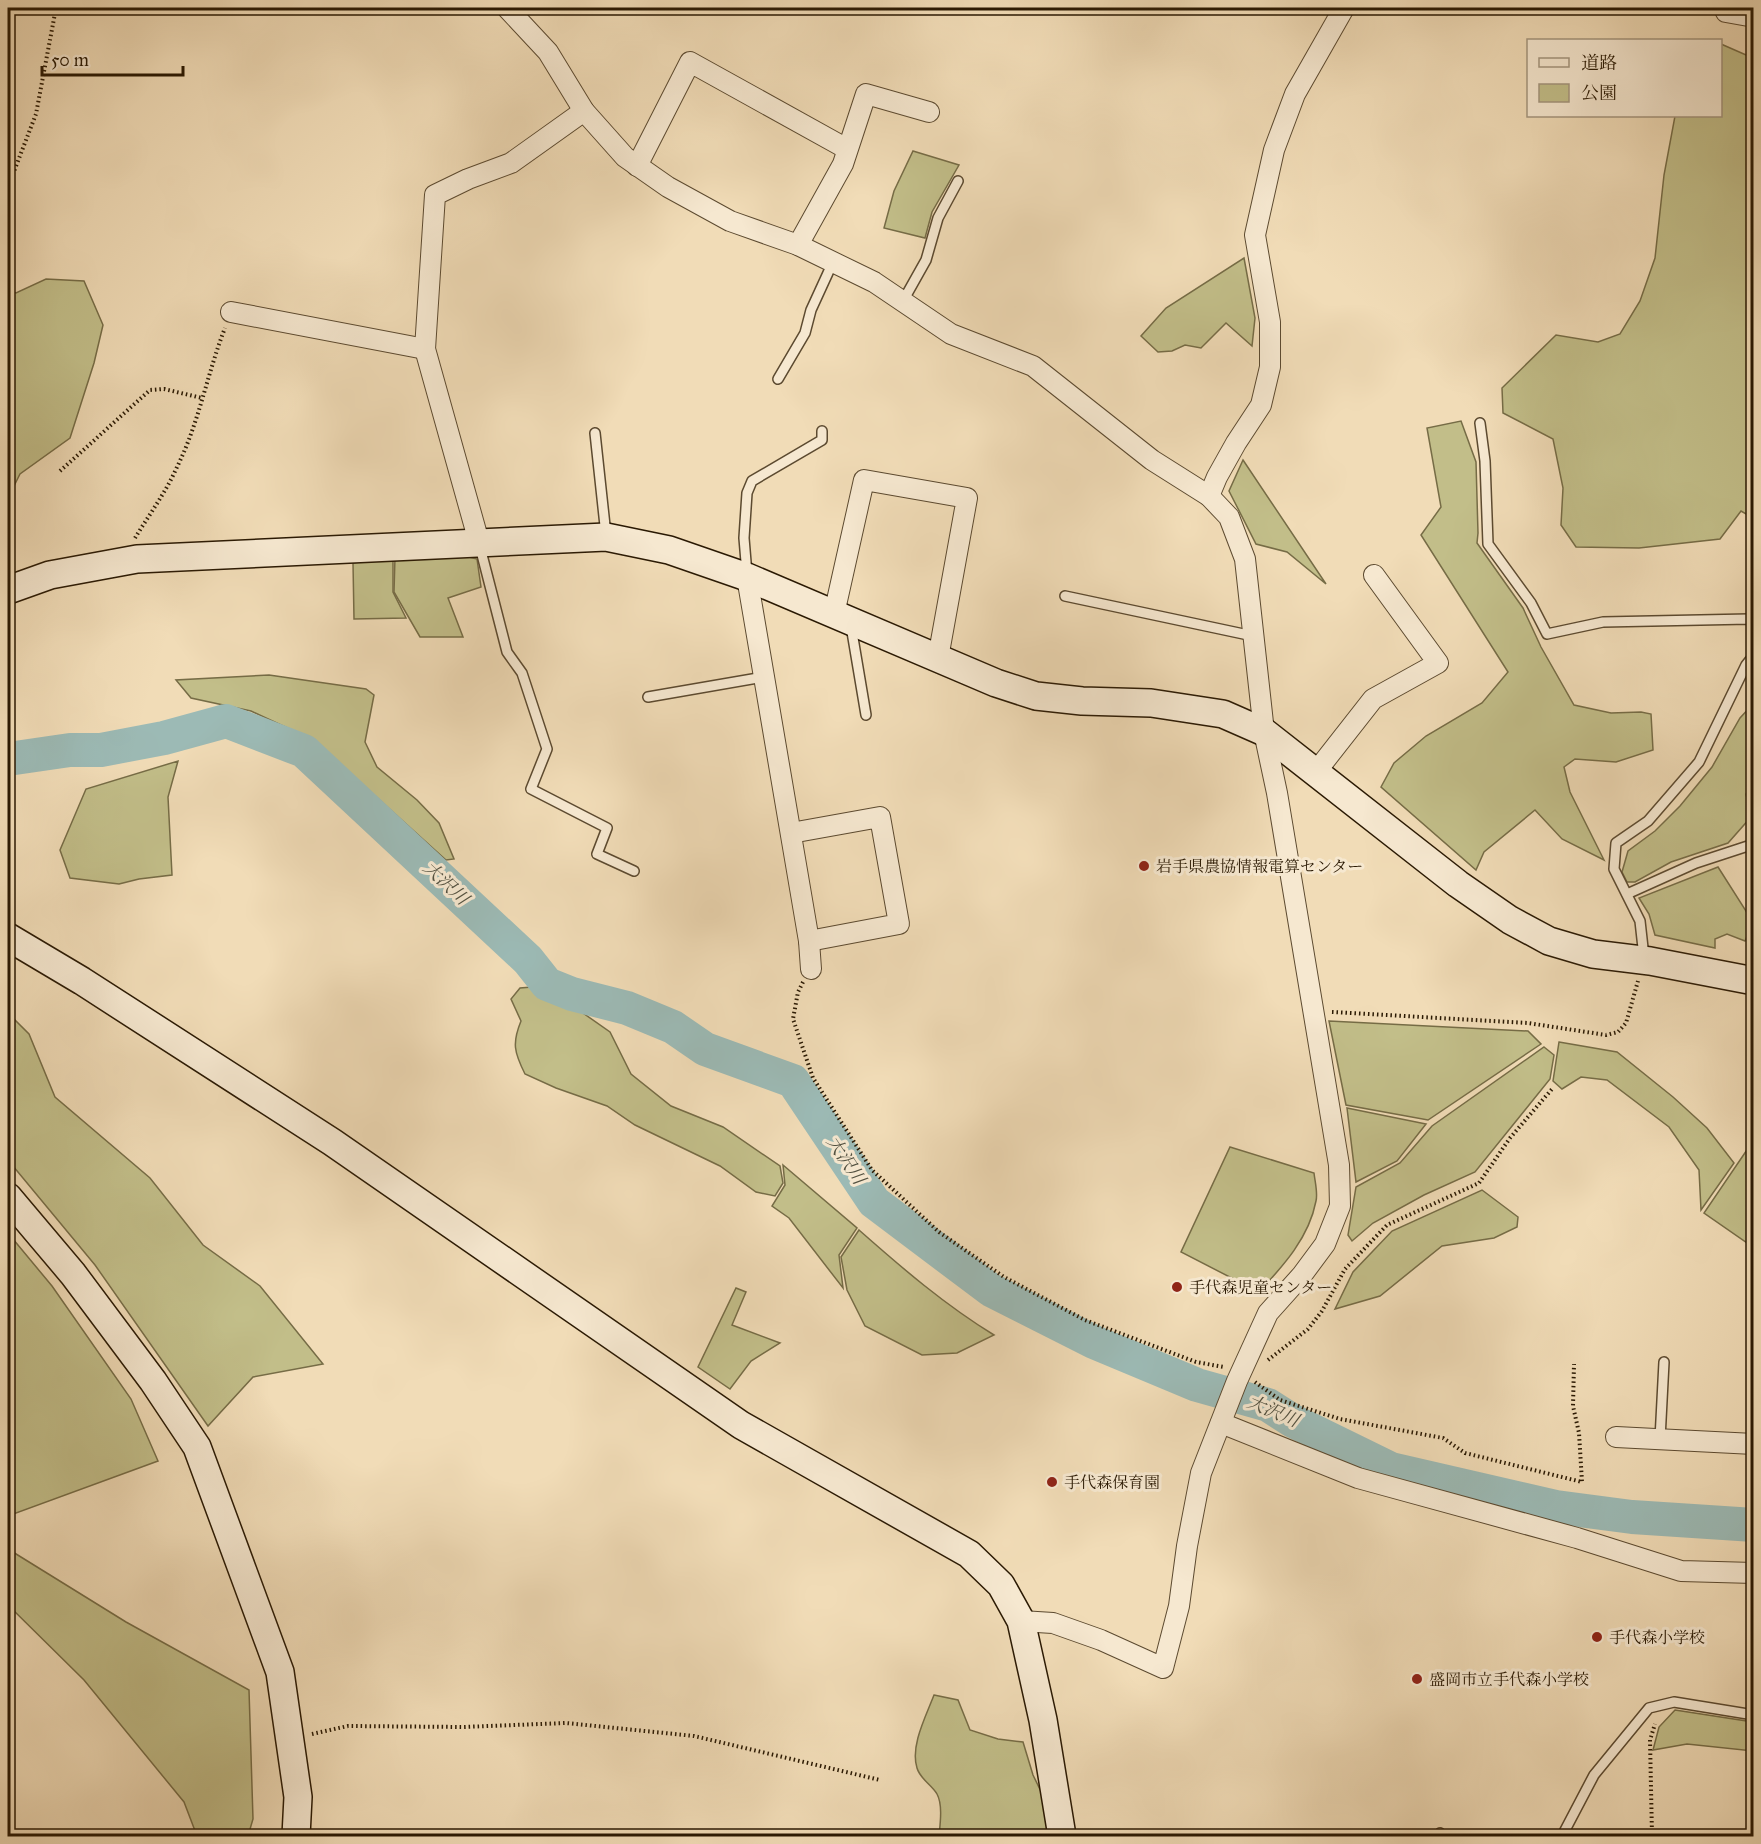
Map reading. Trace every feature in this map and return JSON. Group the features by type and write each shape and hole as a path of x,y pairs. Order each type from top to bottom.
{"street":[{"path":"507,8 548,52 584,111 625,157 637,166 668,187 730,221 798,245 874,282 951,333 1033,366 1152,460 1209,496 1229,517 1245,559 1264,732 1277,793 1340,1165 1340,1206 1325,1244 1302,1275 1268,1313 1239,1376 1201,1473 1187,1545 1179,1606 1163,1668 1101,1640 1053,1623 1021,1621"},
{"path":"1209,496 1231,451 1261,405 1270,367 1270,322 1255,235 1275,150 1295,94 1344,8"},
{"path":"1724,8 1726,12 1754,17"},
{"path":"637,166 690,62 847,149"},
{"path":"798,245 843,164 866,94 929,112"},
{"path":"479,542 425,349 435,195 468,179 511,163 584,111"},
{"path":"231,312 425,349"},
{"path":"842,617 864,480 967,498 938,658"},
{"path":"8,590 50,575 137,559 606,537 669,550 747,577 996,682 1036,696 1082,701 1151,703 1223,714 1264,732 1458,884 1510,920 1549,941 1593,954 1754,981"},
{"path":"1315,772 1373,699 1438,663 1374,575"},
{"path":"747,577 809,941 811,969"},
{"path":"790,833 880,817 899,924 809,941"},
{"path":"8,937 82,981 332,1142 741,1425 969,1554 1001,1585 1021,1621 1043,1720 1062,1836"},
{"path":"8,1197 73,1274 153,1381 197,1446 280,1672 298,1797 296,1836"},
{"path":"1222,1419 1358,1478 1576,1538 1681,1571 1754,1573"},
{"path":"1617,1437 1754,1444"}],"lane":[{"path":"903,301 926,260 938,218 958,181"},
{"path":"778,379 805,333 811,310 833,262"},
{"path":"1480,423 1485,462 1488,544 1531,603 1547,634 1603,622 1749,619 1754,622"},
{"path":"747,577 744,538 747,493 752,481 822,440 822,431"},
{"path":"595,433 606,537"},
{"path":"479,542 507,652 522,673 547,749 531,789 607,828 597,854 634,871"},
{"path":"1065,596 1254,636"},
{"path":"842,617 866,715"},
{"path":"1644,961 1640,921 1614,869 1616,843 1648,821 1699,762 1746,665 1754,655"},
{"path":"648,697 764,677"},
{"path":"1627,894 1696,863 1754,844"},
{"path":"1660,1439 1664,1362"},
{"path":"1562,1836 1594,1775 1649,1708 1674,1702 1754,1715"}],"path":[{"path":"8,187 36,114 56,8"},
{"path":"121,562 177,467 231,312"},
{"path":"60,471 150,390 164,389 202,398"},
{"path":"1314,1011 1528,1023 1606,1035 1618,1032 1626,1023 1644,961"},
{"path":"811,969 798,992 794,1019 813,1078 872,1170 939,1232 1004,1277 1085,1320 1239,1376 1280,1400 1340,1419 1443,1438 1465,1453 1582,1482 1579,1433 1573,1406 1574,1364"},
{"path":"1239,1376 1271,1358 1308,1329 1322,1311 1345,1269 1386,1225 1479,1183 1510,1138 1552,1089"},
{"path":"1652,1836 1650,1740 1657,1716 1674,1702"},
{"path":"290,1739 348,1726 463,1727 566,1723 694,1736 880,1780"}],"green space":[{"path":"1722,44 1753,58 1753,518 1741,511 1720,539 1639,548 1576,547 1561,525 1563,488 1553,439 1503,413 1502,388 1556,335 1598,342 1620,334 1640,301 1655,258 1664,175 1675,117 1722,117"},
{"path":"913,151 959,165 932,212 925,238 884,228 894,191"},
{"path":"1244,258 1255,318 1252,346 1226,323 1201,348 1185,345 1172,351 1158,352 1141,336 1166,308"},
{"path":"46,279 84,281 103,325 94,363 70,438 20,474 8,498 8,290 16,293"},
{"path":"1461,421 1476,462 1477,543 1523,608 1541,647 1574,705 1611,713 1651,714 1653,750 1616,762 1575,759 1564,767 1570,792 1604,860 1562,839 1535,810 1484,852 1476,870 1381,787 1394,763 1426,736 1482,703 1508,672 1421,535 1441,507 1427,428"},
{"path":"1243,460 1326,584 1287,552 1256,544 1229,491"},
{"path":"449,552 477,559 481,587 448,598 463,637 420,637 394,592 395,557"},
{"path":"393,557 393,592 406,618 354,619 353,563"},
{"path":"269,675 366,689 374,695 365,742 377,767 417,800 439,823 454,859 446,860 313,740 251,711 191,698 176,680"},
{"path":"1753,704 1753,789 1746,794 1751,817 1728,843 1671,862 1635,882 1627,882 1622,872 1628,851 1655,831 1680,806 1712,767 1740,718"},
{"path":"178,761 168,797 172,875 119,884 70,878 60,850 86,789"},
{"path":"1718,867 1753,922 1745,941 1727,934 1715,939 1715,948 1655,935 1649,914 1639,898"},
{"path":"532,987 573,1006 610,1032 631,1074 671,1106 723,1127 780,1166 783,1183 775,1196 756,1192 720,1166 635,1125 607,1106 525,1074 518,1060 515,1042 521,1021 511,999 520,988"},
{"path":"8,1013 29,1034 55,1097 150,1178 203,1245 260,1286 323,1364 253,1377 208,1426 95,1265 8,1160"},
{"path":"1329,1021 1528,1031 1541,1044 1428,1120 1346,1105"},
{"path":"1559,1042 1617,1052 1707,1128 1734,1163 1701,1210 1699,1170 1669,1127 1607,1080 1581,1077 1562,1089 1553,1081"},
{"path":"1544,1047 1554,1055 1550,1079 1475,1172 1424,1195 1373,1223 1352,1241 1348,1235 1356,1187 1400,1163 1432,1126"},
{"path":"1347,1108 1426,1124 1397,1161 1356,1182"},
{"path":"1753,1141 1753,1247 1704,1213"},
{"path":"1230,1147 1314,1173 1317,1198 1308,1227 1286,1262 1259,1292 1181,1252"},
{"path":"783,1165 857,1228 839,1255 843,1288 789,1218 772,1206 785,1185"},
{"path":"1482,1190 1518,1217 1517,1227 1494,1238 1442,1246 1380,1296 1335,1309 1353,1272 1392,1231"},
{"path":"859,1230 941,1299 994,1335 957,1353 922,1355 865,1326 847,1290 841,1257"},
{"path":"8,1233 52,1286 131,1399 158,1461 8,1516"},
{"path":"736,1288 746,1292 732,1325 780,1343 751,1361 730,1389 698,1367"},
{"path":"8,1549 126,1622 249,1690 253,1819 248,1836 197,1836 184,1802 84,1680 8,1605"},
{"path":"934,1695 958,1700 970,1730 998,1739 1023,1742 1033,1775 1049,1808 1054,1836 939,1836 941,1815 939,1799 935,1791 923,1779 915,1759 917,1741"},
{"path":"1675,1710 1753,1722 1753,1751 1687,1744 1653,1750 1659,1727"},
{"path":"1079,1832 1145,1833 1144,1836 1079,1836"}],"waterway":[{"name":"大沢川","path":"8,759 70,750 101,750 164,738 226,721 304,751 528,960 547,984 572,994 627,1008 673,1027 705,1049 793,1081 874,1202 991,1290 1094,1342 1197,1385 1268,1405 1293,1421 1391,1469 1556,1507 1632,1517 1754,1525"}],"place":[{"name":"岩手県農協情報電算センター","path":"1144,866"},
{"name":"手代森児童センター","path":"1177,1287"},
{"name":"手代森保育園","path":"1052,1482"},
{"name":"手代森小学校","path":"1597,1637"},
{"name":"盛岡市立手代森小学校","path":"1417,1679"}]}
